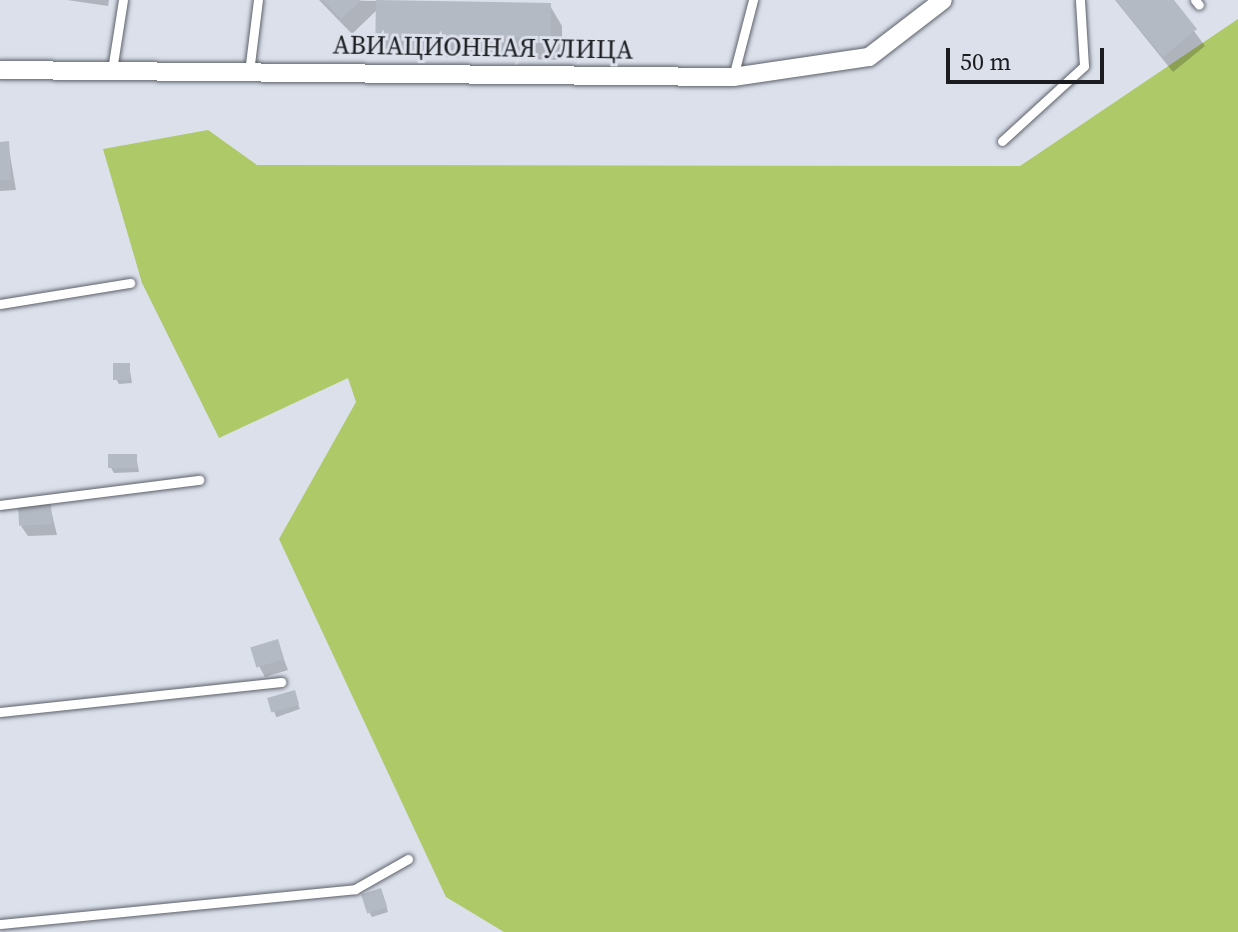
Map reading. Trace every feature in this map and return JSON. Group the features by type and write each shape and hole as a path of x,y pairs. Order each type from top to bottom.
{"street":[{"name":"АВИАЦИОННАЯ УЛИЦА","path":"0,70 733,77 869,57 943,0"}],"lane":[{"path":"112,70 123,0"},
{"path":"249,72 258,0"},
{"path":"733,77 753,0"},
{"path":"1002,141 1084,66 1080,0"},
{"path":"0,304 130,283"},
{"path":"0,505 199,480"},
{"path":"0,712 281,682"},
{"path":"0,924 355,889 408,859"}],"green space":[{"path":"1238,19 1238,932 504,932 446,897 279,539 356,402 348,378 219,438 142,283 103,149 208,130 257,165 1020,166"}],"building":[{"path":"323,0 361,0 341,19"},
{"path":"376,0 551,3 550,38 375,35"},
{"path":"1116,0 1174,0 1197,29 1163,57"},
{"path":"9,141 11,180 0,180 0,142"},
{"path":"113,363 130,363 130,380 113,380"},
{"path":"108,454 137,454 137,468 108,468"},
{"path":"51,504 52,524 19,526 18,506"},
{"path":"278,639 284,659 256,668 250,647"},
{"path":"295,690 299,704 271,712 267,698"},
{"path":"381,888 387,907 367,914 361,894"}]}
